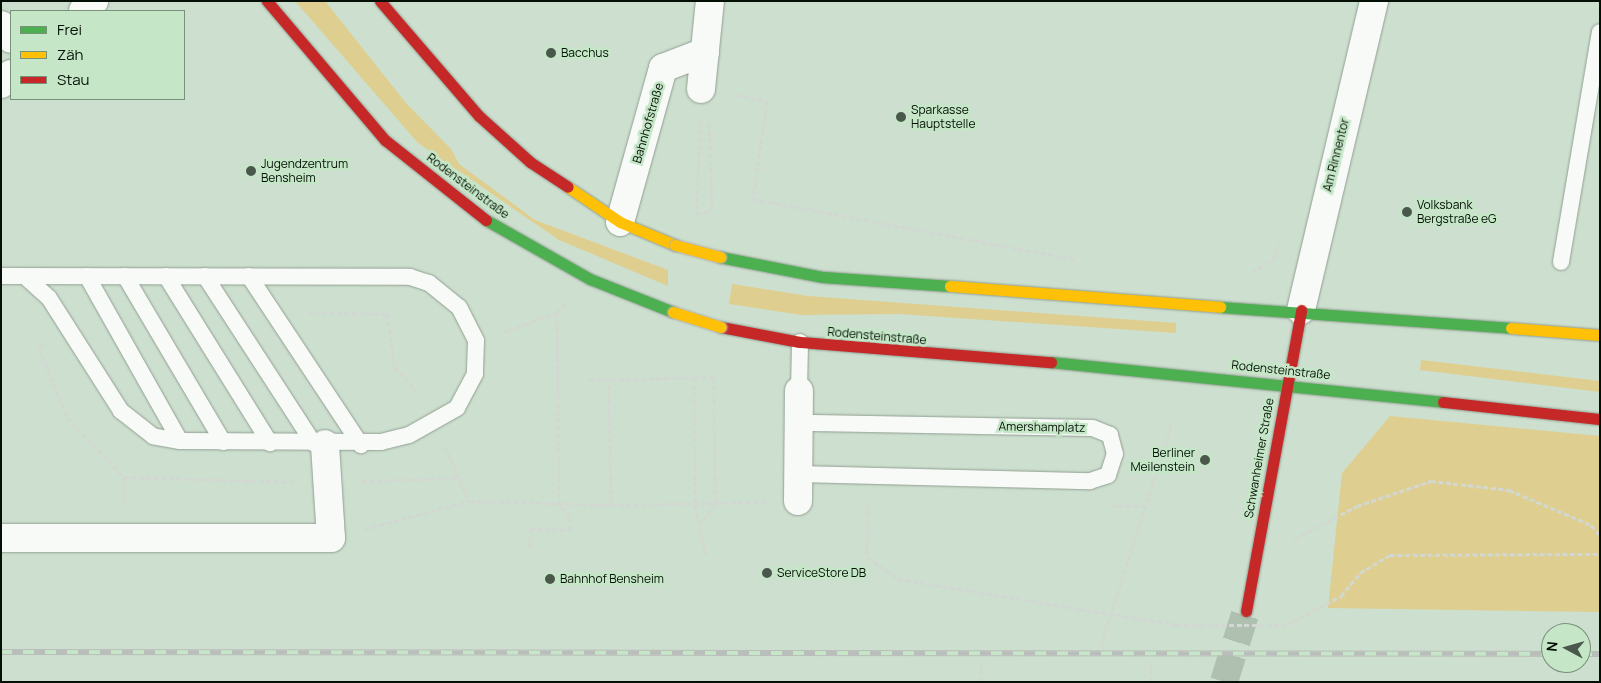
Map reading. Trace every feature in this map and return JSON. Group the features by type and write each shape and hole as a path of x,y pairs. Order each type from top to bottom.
{"main road":[{"name":"Rodensteinstraße","path":"266,1 385,140 489,222 590,279 673,312 721,326 800,342 1287,384 1600,419"},
{"path":"380,1 479,116 530,162 620,222 675,245 823,277 1301,310 1600,335"},
{"name":"Schwanheimer Straße","path":"1246,611 1301,310"}],"street":[{"path":"83,10 94,1"},
{"path":"705,89 705,52 710,1"},
{"name":"Am Rinnentor","path":"1301,310 1374,1"},
{"path":"1,25 10,38"},
{"name":"Bahnhofstraße","path":"620,222 663,68 705,52"},
{"path":"1,84 10,75"},
{"path":"798,501 799,391"},
{"path":"1,538 330,538 319,444"}],"lane":[{"path":"1561,262 1600,32"},
{"path":"1,276 26,276 87,276 125,276 166,276 205,276 249,276 410,277 429,283 459,307 476,341 474,374 456,408 409,435 361,445 180,441 153,436 121,410 49,298 26,276"},
{"path":"87,276 180,441"},
{"path":"125,276 223,442"},
{"path":"166,276 270,443"},
{"path":"205,276 319,444"},
{"path":"249,276 361,445"},
{"path":"799,391 800,342"},
{"name":"Amershamplatz","path":"798,474 1090,481 1108,475 1115,454 1110,435 1093,428 799,423"}],"path":[{"path":"705,89 712,210 697,214 705,89"},
{"path":"705,89 767,101 753,200 1031,254 1082,260"},
{"path":"1246,273 1274,260 1280,239"},
{"path":"476,341 556,313 590,279"},
{"path":"530,548 530,529 570,530 570,516 559,505 556,313"},
{"path":"609,376 610,506"},
{"path":"590,380 609,376 714,377 714,504 701,525"},
{"path":"694,377 695,505 701,525 706,556"},
{"path":"1101,645 1172,424"},
{"path":"1255,559 1357,506 1431,481 1509,490 1591,525 1600,535"},
{"path":"330,538 469,501 610,506 798,501"},
{"path":"868,502 867,557 898,579 1177,625 1286,625 1341,596 1360,573 1390,555 1600,554"},
{"path":"981,660 981,682"},
{"path":"1151,661 1151,682"},
{"path":"694,680 712,681"}],"shaded area":[{"path":"295,1 325,1 406,103 451,149 459,164 535,220 668,270 668,286 559,240 418,143"},
{"path":"732,284 808,296 1176,323 1176,333 899,314 801,315 729,304"},
{"path":"1421,360 1600,381 1600,392 1420,370"},
{"path":"1390,416 1600,436 1600,612 1328,608 1342,473"}],"tunnel":[{"path":"1224,682 1246,611"}],"railway":[{"path":"1,652 1541,654"},
{"path":"1591,654 1600,654"}],"traffic: fast":[{"path":"486,220 590,279 673,312"},
{"path":"720,257 823,277 950,286"},
{"path":"1220,307 1511,328"},
{"path":"1051,362 1443,402"}],"traffic: slow":[{"path":"568,187 620,222 675,245"},
{"path":"675,245 720,257"},
{"path":"950,286 1220,307"},
{"path":"673,312 721,327"},
{"path":"1511,328 1600,335"}],"traffic: jam":[{"path":"267,1 385,140 486,220"},
{"path":"380,1 479,116 530,162 568,187"},
{"path":"1246,611 1301,310"},
{"path":"721,327 800,342 1051,362"},
{"path":"1443,402 1600,419"}],"place":[{"name":"Bacchus","path":"551,53"},
{"name":"Sparkasse Hauptstelle","path":"901,117"},
{"name":"Jugendzentrum Bensheim","path":"251,171"},
{"name":"Volksbank Bergstraße eG","path":"1407,212"},
{"name":"Berliner Meilenstein","path":"1205,460"},
{"name":"ServiceStore DB","path":"767,573"},
{"name":"Bahnhof Bensheim","path":"550,579"}]}
